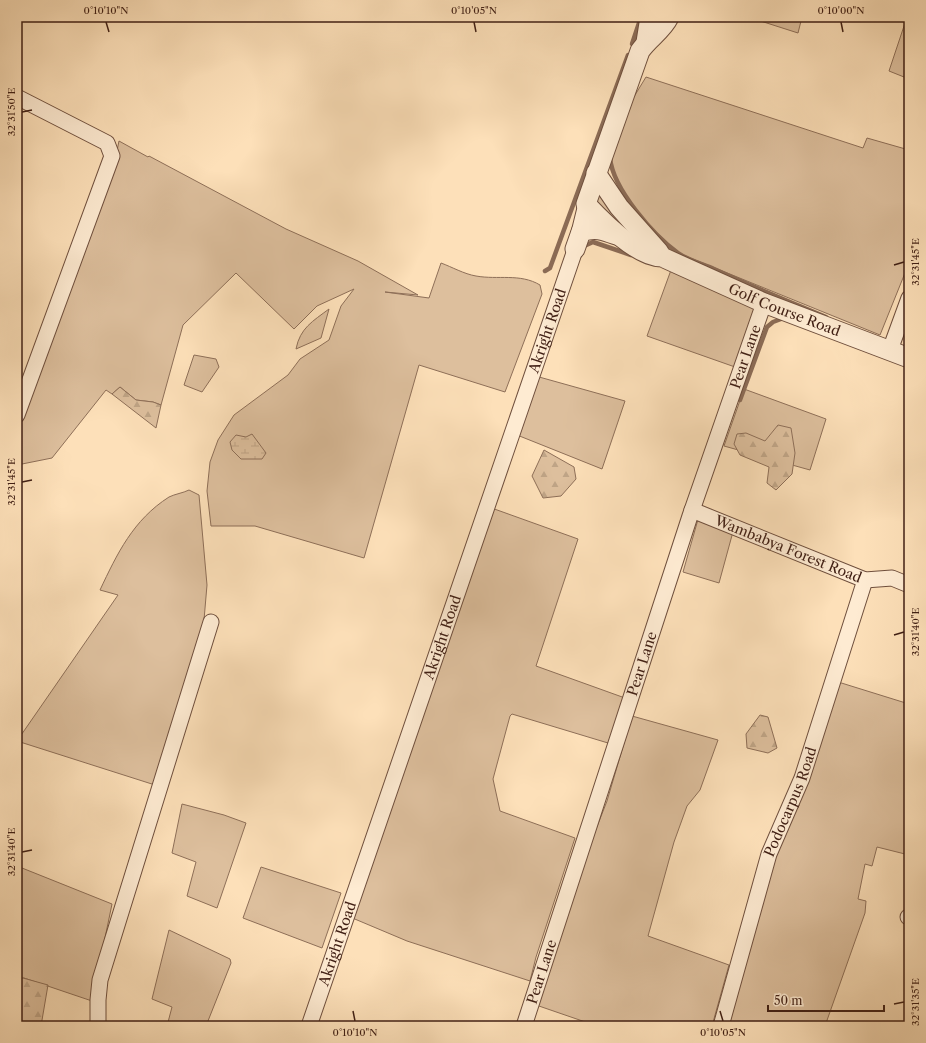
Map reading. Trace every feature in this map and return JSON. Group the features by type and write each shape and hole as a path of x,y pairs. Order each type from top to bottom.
{"street":[{"path":"646,42 650,17"},
{"path":"586,204 640,51 646,42 664,27 669,17"},
{"path":"17,97 107,143 112,156 17,415"},
{"name":"Golf Course Road","path":"596,173 619,208 662,257"},
{"name":"Golf Course Road","path":"586,204 619,236 651,255 662,257 764,303 909,358"},
{"name":"Akright Road","path":"309,1026 575,249 586,204"},
{"path":"575,249 581,232 588,229 598,228 619,236"},
{"path":"890,350 909,298"},
{"name":"Pear Lane","path":"524,1026 692,510 764,303"},
{"name":"Wambabya Forest Road","path":"692,510 865,580 892,578 909,585"},
{"name":"Podocarpus Road","path":"721,1026 769,854 802,778 865,580"},
{"path":"98,1026 100,980 211,622"}],"green space":[{"path":"748,17 802,17 798,33"},
{"path":"907,17 909,17 909,79 889,71"},
{"path":"646,77 863,148 867,138 909,150 909,263 880,335 678,253 632,209 615,177 609,161 632,100"},
{"path":"119,141 286,229 358,261 418,295 385,292 429,298 441,263 472,275 525,279 540,285 542,294 505,392 419,365 364,558 255,526 211,526 207,491 210,462 218,440 234,415 288,375 300,359 329,340 341,306 354,289 317,306 294,329 236,273 183,325 161,405 153,402 136,400 120,387 112,394 106,390 52,458 17,465 17,428 80,265 105,191 111,180"},
{"path":"599,193 633,233 620,225 597,202"},
{"path":"671,270 754,308 755,315 735,367 647,336"},
{"path":"329,309 321,338 296,349 304,330"},
{"path":"194,355 216,359 219,367 202,392 184,385"},
{"path":"532,375 625,401 602,469 512,433"},
{"path":"120,387 136,400 153,402 161,405 156,428 112,394"},
{"path":"744,389 826,419 810,470 724,446"},
{"path":"778,425 791,428 795,453 792,474 776,490 767,483 769,467 740,455 734,444 737,434 746,433 765,441"},
{"path":"252,434 266,453 262,459 241,459 232,450 230,442 236,435 246,437"},
{"path":"544,450 574,467 576,479 561,496 543,498 532,476"},
{"path":"189,490 199,495 207,585 204,620 155,785 17,741 118,595 100,590 127,539 145,516 156,506 169,497"},
{"path":"486,506 578,539 536,666 625,698 608,743 512,714 510,716 493,779 500,811 575,838 536,957 530,981 407,941 350,917"},
{"path":"699,516 734,528 719,583 683,572"},
{"path":"835,681 909,704 909,855 877,847 872,866 865,864 858,899 866,901 865,913 825,1026 723,1026 763,874"},
{"path":"760,715 768,717 777,748 768,753 747,748 746,734"},
{"path":"632,716 718,740 700,790 687,806 674,842 648,936 729,965 712,1026 597,1026 536,1005 571,893 607,801"},
{"path":"182,804 224,815 246,823 217,908 187,896 196,862 172,853"},
{"path":"17,866 112,904 92,1001 24,978 17,979"},
{"path":"261,867 341,893 322,948 243,918"},
{"path":"169,930 230,959 231,963 206,1026 167,1026 172,1007 152,999"},
{"path":"23,978 48,985 41,1026 17,1026 17,979"}],"waterway":[{"path":"632,44 641,17"},
{"path":"545,271 550,268 628,55"},
{"path":"610,158 618,183 626,197 657,235 678,253 691,260 826,317"},
{"path":"582,247 593,242 631,255"},
{"path":"740,400 767,327 773,322 781,319"}]}
